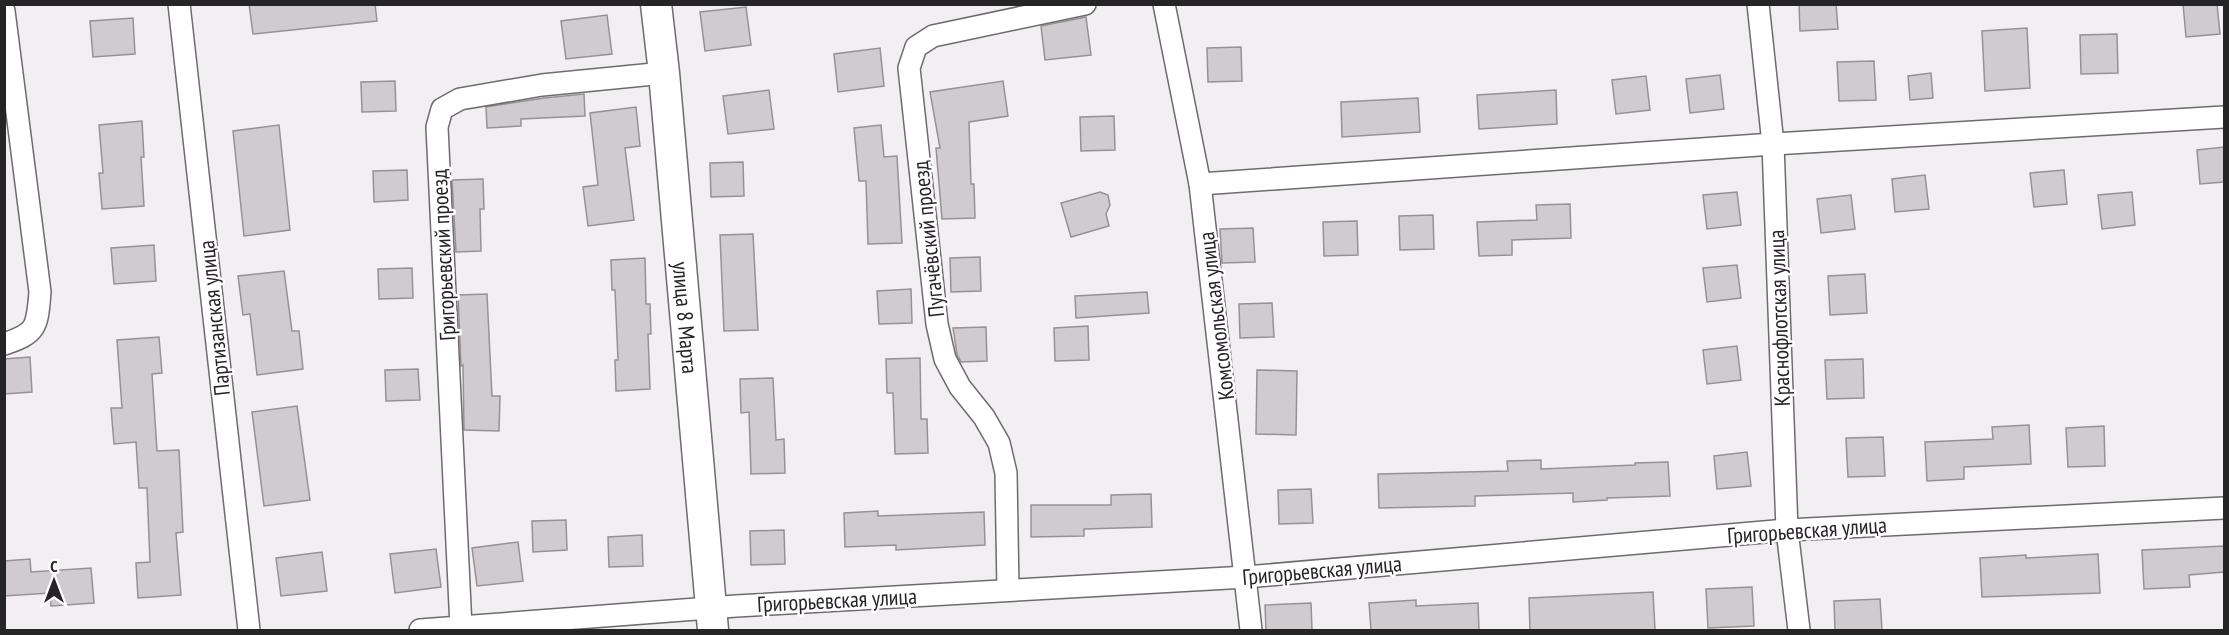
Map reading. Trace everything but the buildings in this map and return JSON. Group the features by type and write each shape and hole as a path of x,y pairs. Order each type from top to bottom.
{"main road":[{"name":"улица 8 Марта","path":"656,4 712,619"}],"street":[{"name":"Партизанская улица","path":"179,4 249,630"},
{"name":"Пугачёвский проезд","path":"1008,590 1006,472 999,443 984,417 960,387 945,359 937,324 909,68 916,47 933,36 1085,4"},
{"name":"Комсомольская улица","path":"1164,4 1200,184 1251,630"},
{"name":"Краснофлотская улица","path":"1758,4 1773,144 1787,530 1799,630"},
{"path":"4,11 40,292 38,319 27,336 4,344"},
{"name":"Григорьевский проезд","path":"461,627 437,127 442,109 460,99 542,85 664,73"},
{"path":"1200,184 1773,144 2224,117"},
{"name":"Григорьевская улица","path":"420,630 712,619 1008,590 1246,577 1787,530 2224,508"}]}
